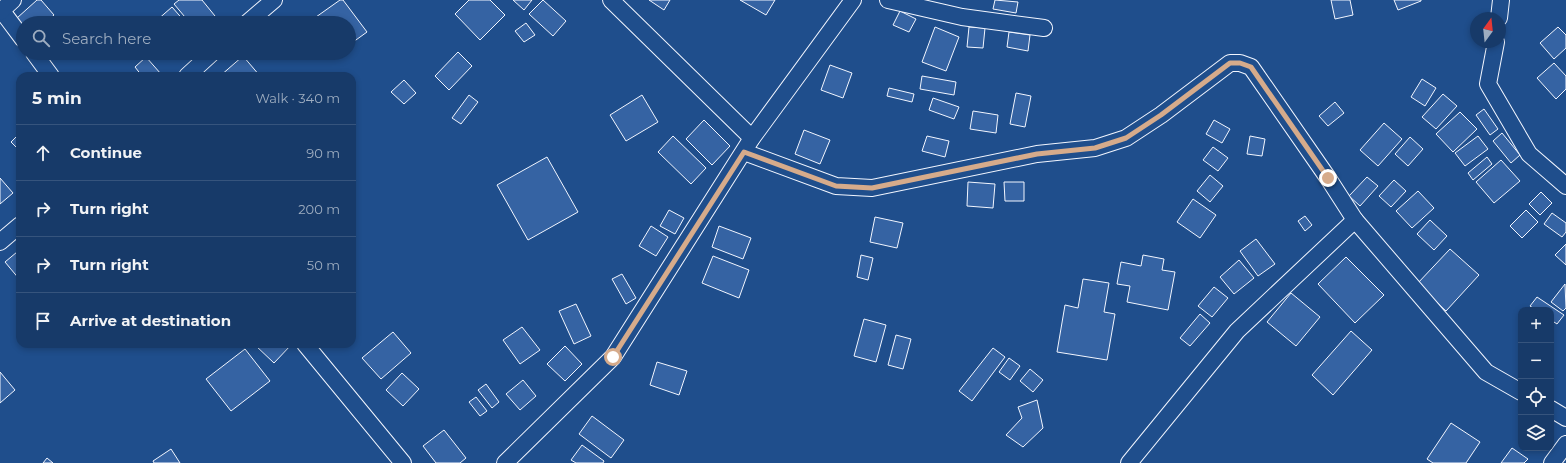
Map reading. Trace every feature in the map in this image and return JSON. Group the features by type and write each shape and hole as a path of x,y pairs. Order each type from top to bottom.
{"street":[{"path":"13,0 1,12 16,30"},
{"path":"255,16 274,0"},
{"path":"611,0 752,138"},
{"path":"505,463 613,357 752,138 852,0"},
{"path":"888,0 962,17 1044,28"},
{"path":"1500,12 1501,0"},
{"path":"1495,48 1488,84 1529,154 1566,186"},
{"path":"39,60 48,72"},
{"path":"191,72 204,60"},
{"path":"744,152 836,186 872,188 1037,154 1095,148 1126,138 1161,115 1230,63 1240,63 1251,67 1328,178 1355,220 1486,372 1518,390"},
{"path":"1129,463 1237,331 1355,220"},
{"path":"0,242 16,228"},
{"path":"309,348 403,463"},
{"path":"1554,412 1566,418"},
{"path":"1552,463 1566,444"}],"building":[{"path":"37,0 41,0 54,15 53,16 19,16"},
{"path":"179,0 202,0 215,16 184,16 174,4"},
{"path":"340,0 343,0 355,16 317,16"},
{"path":"469,0 490,0 505,15 480,40 455,14"},
{"path":"513,0 532,0 524,10"},
{"path":"543,0 566,21 553,36 529,14"},
{"path":"649,0 670,0 664,10"},
{"path":"740,0 775,0 766,15"},
{"path":"995,0 1018,2 1016,13 993,9"},
{"path":"1331,0 1350,0 1353,15 1335,19"},
{"path":"1394,0 1421,0 1421,1 1398,10"},
{"path":"172,7 180,16 162,16"},
{"path":"900,11 916,19 909,32 893,25"},
{"path":"356,17 367,32 356,40"},
{"path":"526,23 535,35 524,42 515,31"},
{"path":"935,27 959,37 946,71 922,62"},
{"path":"969,27 985,28 983,48 967,47"},
{"path":"1558,27 1566,35 1566,48 1554,59 1540,43"},
{"path":"1009,32 1030,35 1028,51 1007,47"},
{"path":"458,52 472,66 449,90 435,76"},
{"path":"143,60 149,60 159,72 139,72 135,67"},
{"path":"238,60 246,60 257,72 225,72"},
{"path":"1554,63 1566,76 1566,89 1556,99 1537,78"},
{"path":"830,65 852,73 843,98 821,90"},
{"path":"922,76 956,82 954,95 920,89"},
{"path":"1422,79 1436,88 1425,106 1411,97"},
{"path":"404,80 416,93 404,104 391,92"},
{"path":"889,88 914,94 912,102 887,96"},
{"path":"1016,93 1031,96 1025,127 1010,124"},
{"path":"1443,94 1457,106 1436,129 1422,117"},
{"path":"469,95 478,102 461,124 452,118"},
{"path":"642,95 658,122 626,141 610,115"},
{"path":"933,98 959,107 954,119 929,110"},
{"path":"1335,102 1344,113 1328,126 1319,116"},
{"path":"1484,109 1498,129 1490,135 1476,115"},
{"path":"973,111 998,115 996,133 970,129"},
{"path":"1460,112 1477,129 1453,152 1436,134"},
{"path":"704,120 730,146 712,165 686,139"},
{"path":"1214,120 1230,129 1222,143 1206,134"},
{"path":"1384,123 1402,139 1378,166 1360,150"},
{"path":"804,130 830,140 820,164 795,154"},
{"path":"1502,133 1520,155 1511,163 1493,141"},
{"path":"673,136 706,168 691,184 658,152"},
{"path":"927,136 949,141 945,157 922,151"},
{"path":"1250,136 1265,139 1262,156 1247,154"},
{"path":"1478,136 1488,149 1465,166 1455,153"},
{"path":"16,137 16,147 11,142"},
{"path":"1410,137 1423,149 1408,166 1395,154"},
{"path":"1213,147 1228,158 1218,171 1203,160"},
{"path":"547,157 578,212 528,240 497,185"},
{"path":"1487,157 1492,164 1473,180 1468,173"},
{"path":"1501,160 1520,181 1494,203 1476,182"},
{"path":"1210,175 1223,186 1210,202 1197,191"},
{"path":"1367,177 1378,186 1360,206 1349,196"},
{"path":"0,178 13,193 0,204"},
{"path":"1394,180 1406,191 1391,207 1379,196"},
{"path":"968,182 995,184 993,208 967,206"},
{"path":"1004,182 1024,182 1024,201 1005,201"},
{"path":"1418,191 1434,208 1412,228 1396,211"},
{"path":"1541,192 1552,203 1540,215 1529,204"},
{"path":"1193,199 1216,215 1200,238 1177,222"},
{"path":"669,210 684,218 675,234 660,226"},
{"path":"1526,210 1538,222 1522,238 1510,226"},
{"path":"1552,213 1566,223 1566,232 1562,237 1544,224"},
{"path":"1305,216 1312,225 1305,231 1298,221"},
{"path":"875,217 903,223 897,248 870,242"},
{"path":"1430,220 1447,236 1434,250 1417,234"},
{"path":"651,226 668,237 656,256 639,246"},
{"path":"719,226 751,238 743,259 712,247"},
{"path":"1256,239 1275,264 1258,276 1240,251"},
{"path":"1566,244 1566,265 1555,255"},
{"path":"1450,249 1479,275 1446,311 1417,284"},
{"path":"16,253 16,275 5,262"},
{"path":"861,255 873,258 868,280 857,277"},
{"path":"1143,255 1164,259 1162,270 1175,272 1168,310 1127,302 1130,286 1117,284 1121,262 1141,266"},
{"path":"713,256 749,270 739,298 702,283"},
{"path":"1346,257 1384,295 1355,323 1318,284"},
{"path":"1239,260 1254,278 1234,294 1220,277"},
{"path":"622,274 636,298 626,304 612,279"},
{"path":"1083,279 1109,283 1104,312 1115,314 1107,360 1057,352 1065,305 1078,308"},
{"path":"1565,284 1566,308 1563,311 1551,302"},
{"path":"1214,287 1228,298 1212,317 1198,306"},
{"path":"1291,293 1320,317 1296,346 1267,322"},
{"path":"1537,297 1552,307 1532,307 1530,306"},
{"path":"576,304 591,336 574,344 559,311"},
{"path":"1554,308 1564,315 1557,324 1554,322"},
{"path":"1200,314 1210,323 1190,346 1180,338"},
{"path":"864,319 886,325 876,362 854,356"},
{"path":"522,327 540,350 520,364 503,340"},
{"path":"1351,331 1372,350 1333,395 1312,375"},
{"path":"393,332 411,353 381,379 362,358"},
{"path":"896,335 911,339 903,369 888,365"},
{"path":"565,346 582,364 565,381 547,364"},
{"path":"258,348 288,348 274,363"},
{"path":"993,348 1005,357 972,401 959,391"},
{"path":"245,349 270,381 231,411 206,379"},
{"path":"1009,358 1020,366 1010,380 999,372"},
{"path":"657,362 687,371 679,395 650,385"},
{"path":"1030,369 1043,380 1033,392 1020,381"},
{"path":"0,372 15,390 0,403"},
{"path":"402,373 419,389 403,406 386,390"},
{"path":"523,380 536,396 520,410 506,394"},
{"path":"486,384 499,402 492,408 478,390"},
{"path":"476,397 487,411 480,416 469,402"},
{"path":"1037,400 1043,428 1023,447 1006,435 1022,418 1018,407"},
{"path":"592,416 624,440 611,458 579,434"},
{"path":"1451,423 1480,442 1466,463 1433,463 1427,459"},
{"path":"444,430 466,458 460,463 436,463 423,446"},
{"path":"582,445 604,461 603,463 576,463 571,460"},
{"path":"1512,448 1528,459 1524,463 1501,463"},
{"path":"171,449 180,463 154,463 153,461"},
{"path":"47,458 53,463 43,463"}],"route":[{"path":"613,357 744,152 836,186 872,188 928,175 1037,154 1095,148 1126,138 1161,115 1230,63 1240,63 1251,67 1328,178"}]}
